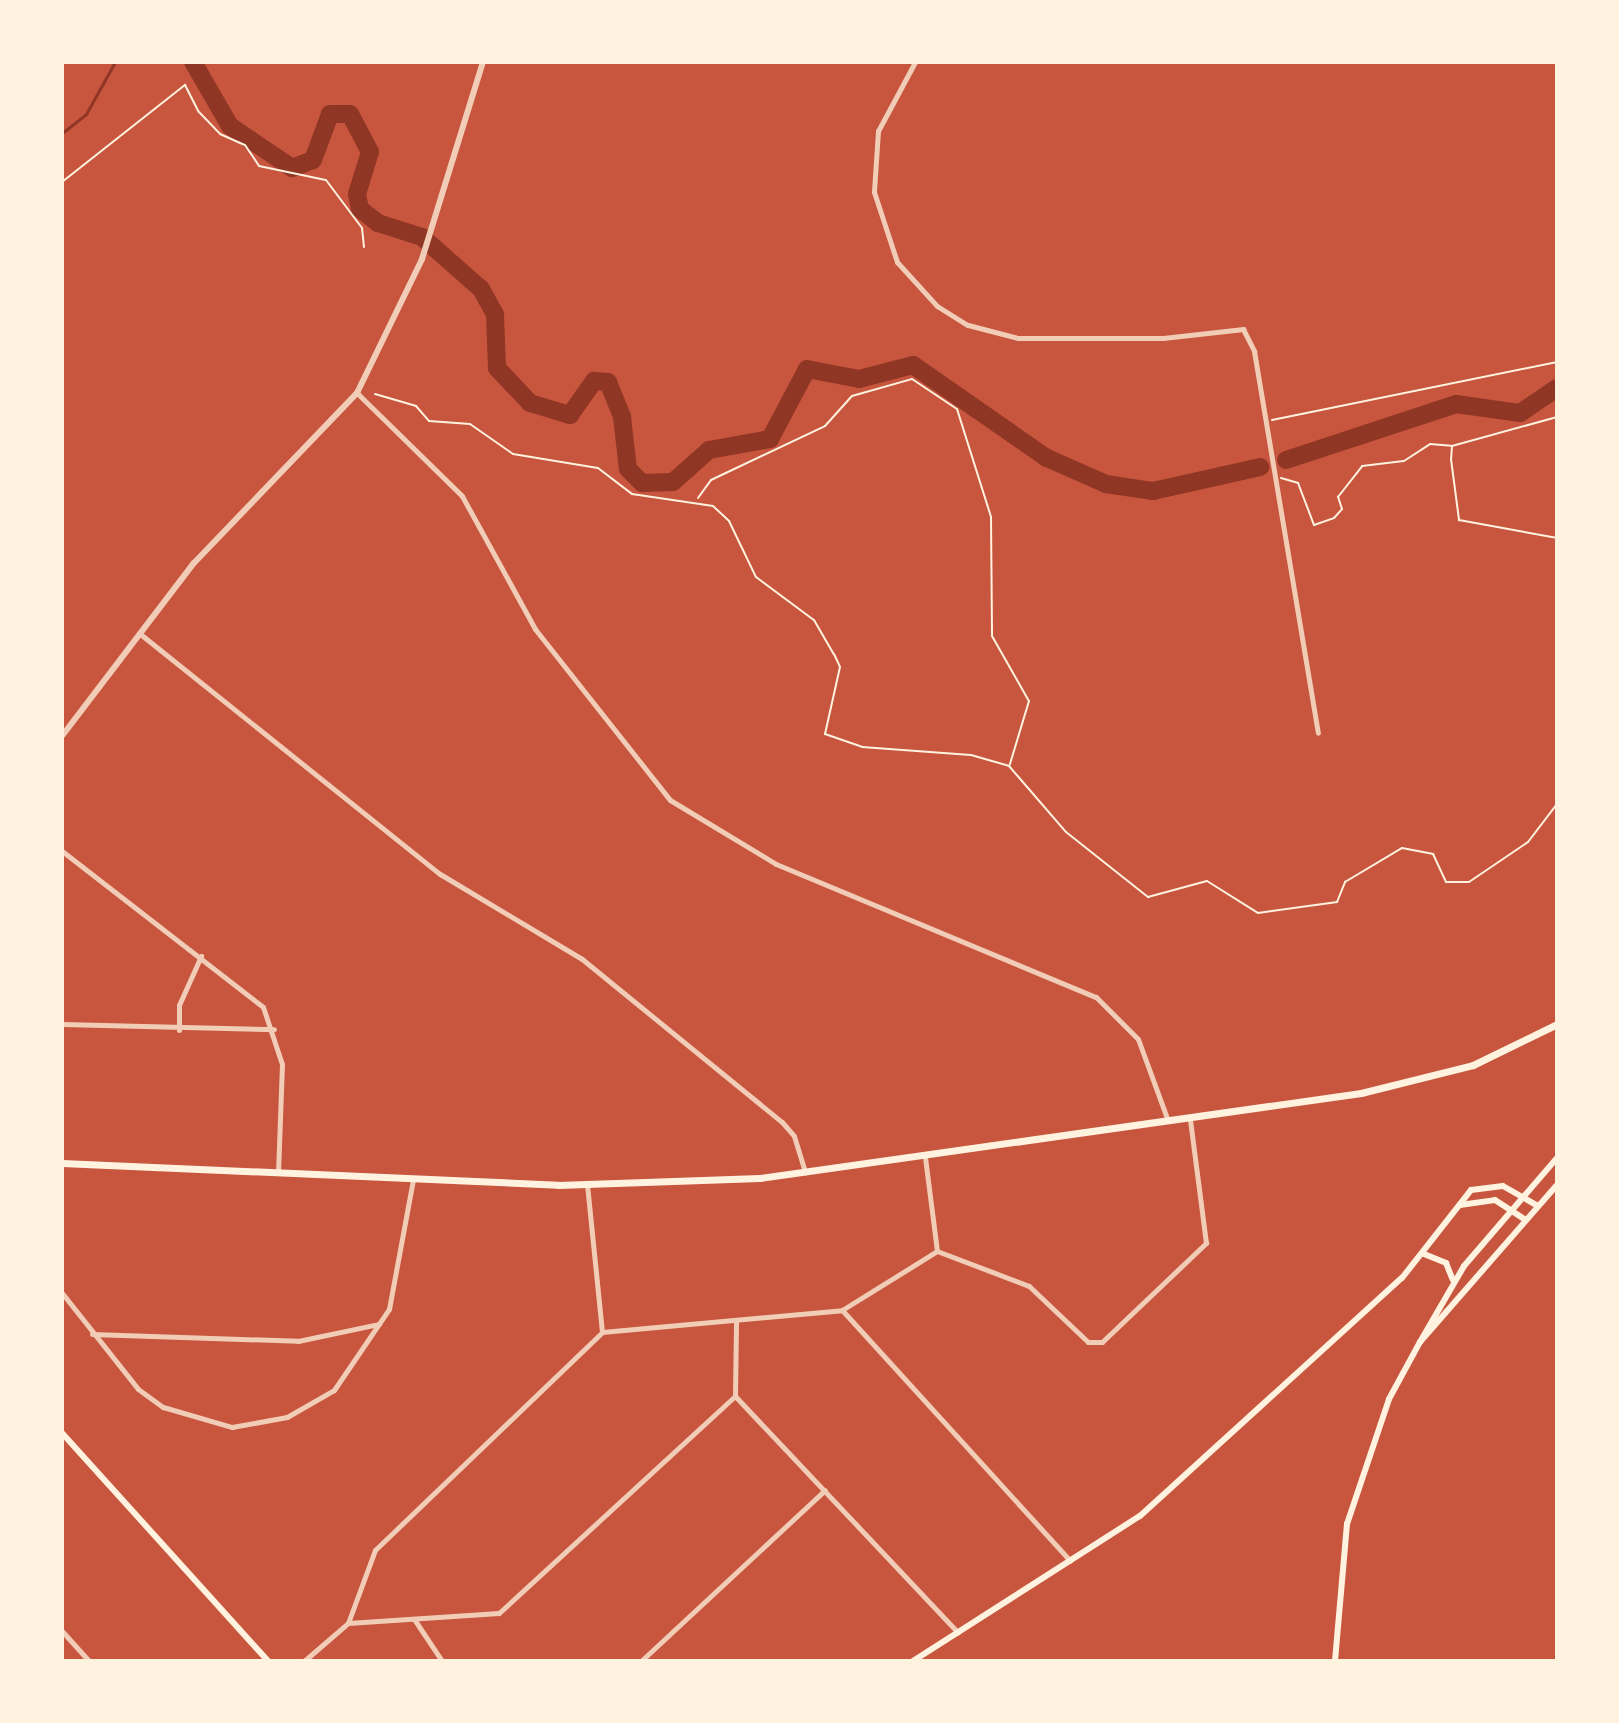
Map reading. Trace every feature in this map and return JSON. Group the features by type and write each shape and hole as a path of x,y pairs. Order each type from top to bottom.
{"main road":[{"path":"62,1163 587,1185 805,1173 1190,1119 1416,1081 1482,1062 1557,1024"},
{"path":"1335,1661 1351,1506 1381,1417 1453,1280 1511,1208 1557,1158"},
{"path":"913,1661 1140,1516 1424,1254 1457,1207 1486,1185 1523,1195 1538,1206"},
{"path":"1420,1342 1557,1185"},
{"path":"1457,1207 1481,1199 1511,1208 1526,1220"},
{"path":"1424,1254 1446,1263 1453,1280"},
{"path":"62,1433 268,1661"}],"street":[{"path":"62,736 194,563 357,393 422,259 483,62"},
{"path":"915,62 872,158 878,220 914,285 968,325 1018,338 1163,338 1243,329 1254,351 1318,733"},
{"path":"357,393 462,496 535,629 670,800 776,864 1096,997 1138,1039 1169,1122"},
{"path":"139,633 440,874 582,959 782,1122 794,1136 805,1173"},
{"path":"62,851 202,956 263,1007 274,1029 282,1064 278,1173"},
{"path":"179,1030 179,1005 202,956"},
{"path":"62,1024 179,1030 274,1029"},
{"path":"937,1251 1029,1286 1088,1342 1102,1342 1206,1243 1190,1119"},
{"path":"925,1157 937,1251"},
{"path":"62,1293 92,1334 163,1407 232,1427 287,1417 334,1390 380,1324 399,1280 413,1179"},
{"path":"587,1185 602,1332"},
{"path":"304,1661 348,1623 375,1550 602,1332 842,1310 937,1251"},
{"path":"842,1310 1071,1562"},
{"path":"736,1321 735,1396 958,1633"},
{"path":"92,1334 298,1341 380,1324"},
{"path":"348,1623 499,1613 735,1396"},
{"path":"641,1661 825,1490"},
{"path":"414,1619 442,1661"},
{"path":"62,1631 89,1661"}],"path":[{"path":"62,182 185,85 199,112 220,134 245,145 259,166 316,173 331,186 362,228 364,247"},
{"path":"1266,421 1557,362"},
{"path":"697,499 701,486 825,426 852,396 912,379 957,409 991,517 992,636 1029,701 1009,766"},
{"path":"375,394 416,406 429,421 470,424 513,454 598,468 657,502 697,499 729,521 756,577 814,620 834,654 840,667 825,734 862,747 971,755 1009,766 1066,832 1148,897 1207,881 1258,913 1337,902 1345,882 1402,848 1433,854 1446,882 1469,882 1528,842 1557,804"},
{"path":"1276,477 1298,483 1314,525 1330,520 1362,466 1404,461 1430,444 1452,446 1557,417"},
{"path":"1452,446 1459,520 1557,538"}],"waterway":[{"path":"62,133 86,114 115,62"},
{"path":"193,62 230,126 292,168 313,160 330,114 350,114 370,152 357,194 360,209 378,223 422,237 481,289 495,314 497,368 530,403 570,415 594,381 608,382 622,417 628,469 642,483 673,482 709,450 770,439 807,369 859,379 913,365 1047,458 1106,484 1153,491 1260,467"},
{"path":"1286,460 1456,404 1520,413 1557,388"}]}
